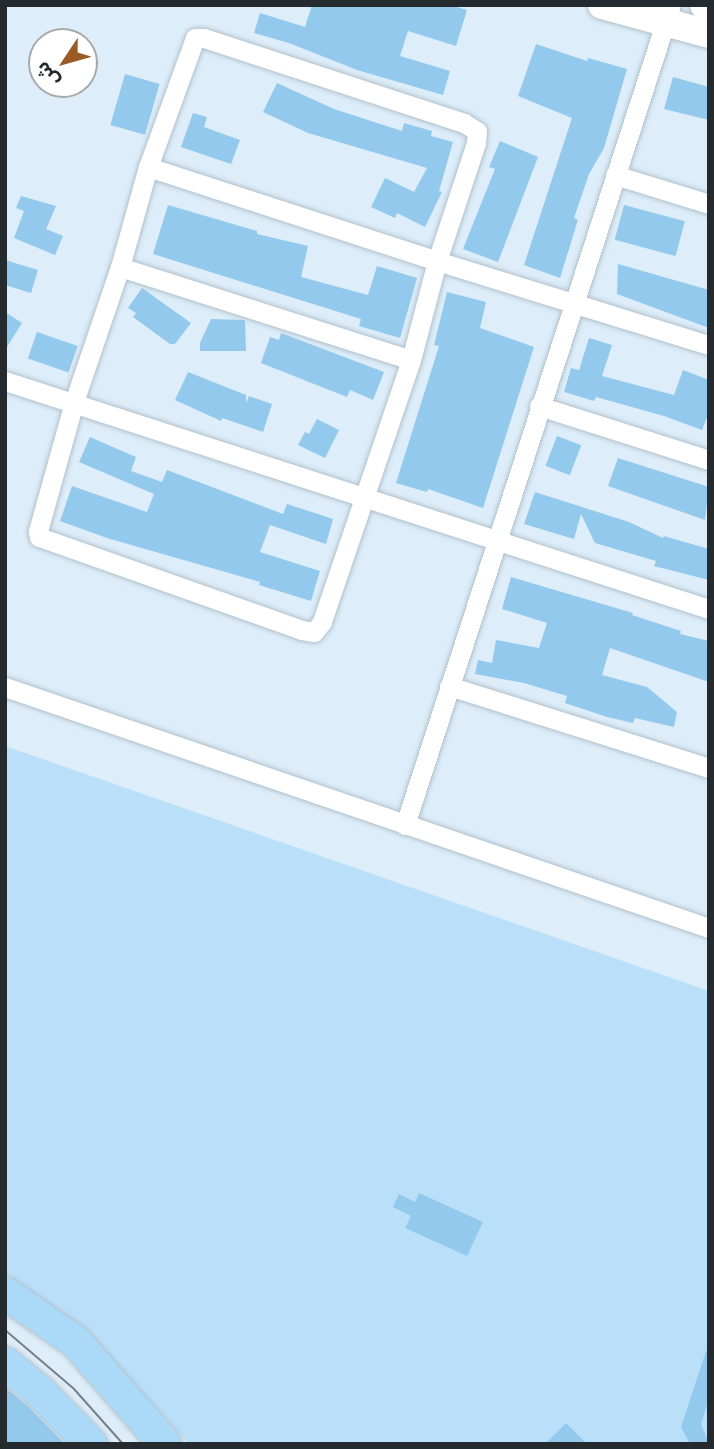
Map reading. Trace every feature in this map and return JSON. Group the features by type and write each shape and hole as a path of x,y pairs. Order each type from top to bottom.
{"main road":[{"path":"602,5 668,13 709,34"},
{"path":"704,5 709,7"},
{"path":"5,1293 75,1342 164,1444"},
{"path":"5,1363 40,1392 92,1444"}],"street":[{"path":"405,825 668,13"},
{"path":"195,38 204,38 464,123 477,131 476,144 437,261 411,360 322,622 314,632 39,537 38,531 74,402 120,267 148,167 195,38"},
{"path":"148,167 437,261 709,345"},
{"path":"615,175 709,204"},
{"path":"120,267 411,360"},
{"path":"5,381 495,542 709,609"},
{"path":"539,406 709,460"},
{"path":"449,686 709,768"},
{"path":"5,687 709,928"}],"shaded area":[{"path":"5,746 709,991 709,1444 189,1444 95,1343 5,1273"}],"building":[{"path":"312,5 450,5 467,10 456,46 408,31 400,56 450,71 443,95 357,70 289,43 254,33 260,13 305,27"},
{"path":"536,44 587,61 588,58 627,69 604,148 589,174 574,218 578,220 560,278 524,265 572,118 518,96"},
{"path":"125,74 160,84 145,135 110,125"},
{"path":"673,77 709,87 709,120 664,109"},
{"path":"277,83 334,109 402,131 404,123 432,131 431,136 453,142 439,191 442,192 425,227 397,213 395,218 371,207 385,178 414,192 427,168 308,133 263,112"},
{"path":"193,113 207,117 204,127 240,140 231,164 181,147"},
{"path":"500,141 538,157 498,262 463,249 495,169 489,167"},
{"path":"21,196 56,206 46,229 63,236 55,255 14,238 24,211 16,208"},
{"path":"168,205 257,231 257,234 308,246 301,277 368,295 377,266 417,278 400,338 359,326 361,319 153,254"},
{"path":"624,205 685,221 676,256 615,240"},
{"path":"5,260 38,270 31,293 5,285"},
{"path":"618,264 709,290 709,328 617,294"},
{"path":"142,288 191,323 175,344 170,344 133,317 136,313 128,308"},
{"path":"447,292 486,302 480,328 534,347 483,508 428,489 427,492 396,483 439,346 434,345"},
{"path":"5,312 22,323 5,350"},
{"path":"211,319 245,320 246,351 200,351 200,343"},
{"path":"37,332 78,346 69,372 28,358"},
{"path":"281,333 384,372 373,400 350,390 347,397 261,363 270,337 279,340"},
{"path":"589,338 612,345 602,376 674,395 683,370 709,380 709,412 702,430 596,397 594,401 564,392 571,368 579,370"},
{"path":"188,372 246,395 246,403 249,396 272,404 263,432 222,418 221,421 175,400"},
{"path":"317,419 339,430 325,458 298,445 305,432 309,434"},
{"path":"557,436 581,445 570,475 546,466"},
{"path":"90,437 136,457 131,471 162,482 167,470 283,514 287,504 333,519 326,544 270,525 260,552 320,571 311,601 259,585 260,582 107,538 60,521 72,486 147,512 154,494 79,462"},
{"path":"618,458 709,487 705,520 608,486"},
{"path":"535,492 629,522 663,538 664,536 709,549 709,580 654,566 656,561 595,543 581,514 574,539 524,524"},
{"path":"511,577 633,613 632,615 681,631 680,634 709,641 709,682 610,648 602,675 647,687 677,712 674,727 635,718 633,723 607,717 565,703 567,696 524,683 475,674 478,660 492,663 496,640 539,648 547,623 502,609"},
{"path":"419,1193 483,1222 467,1256 405,1228 411,1216 393,1207 399,1194 415,1202"},
{"path":"706,1351 709,1351 709,1398 701,1424 709,1444 690,1444 681,1427"},
{"path":"5,1387 28,1406 65,1444 5,1444"},
{"path":"566,1423 587,1444 545,1444"}],"tram line":[{"path":"5,1330 74,1389 123,1444"}]}
